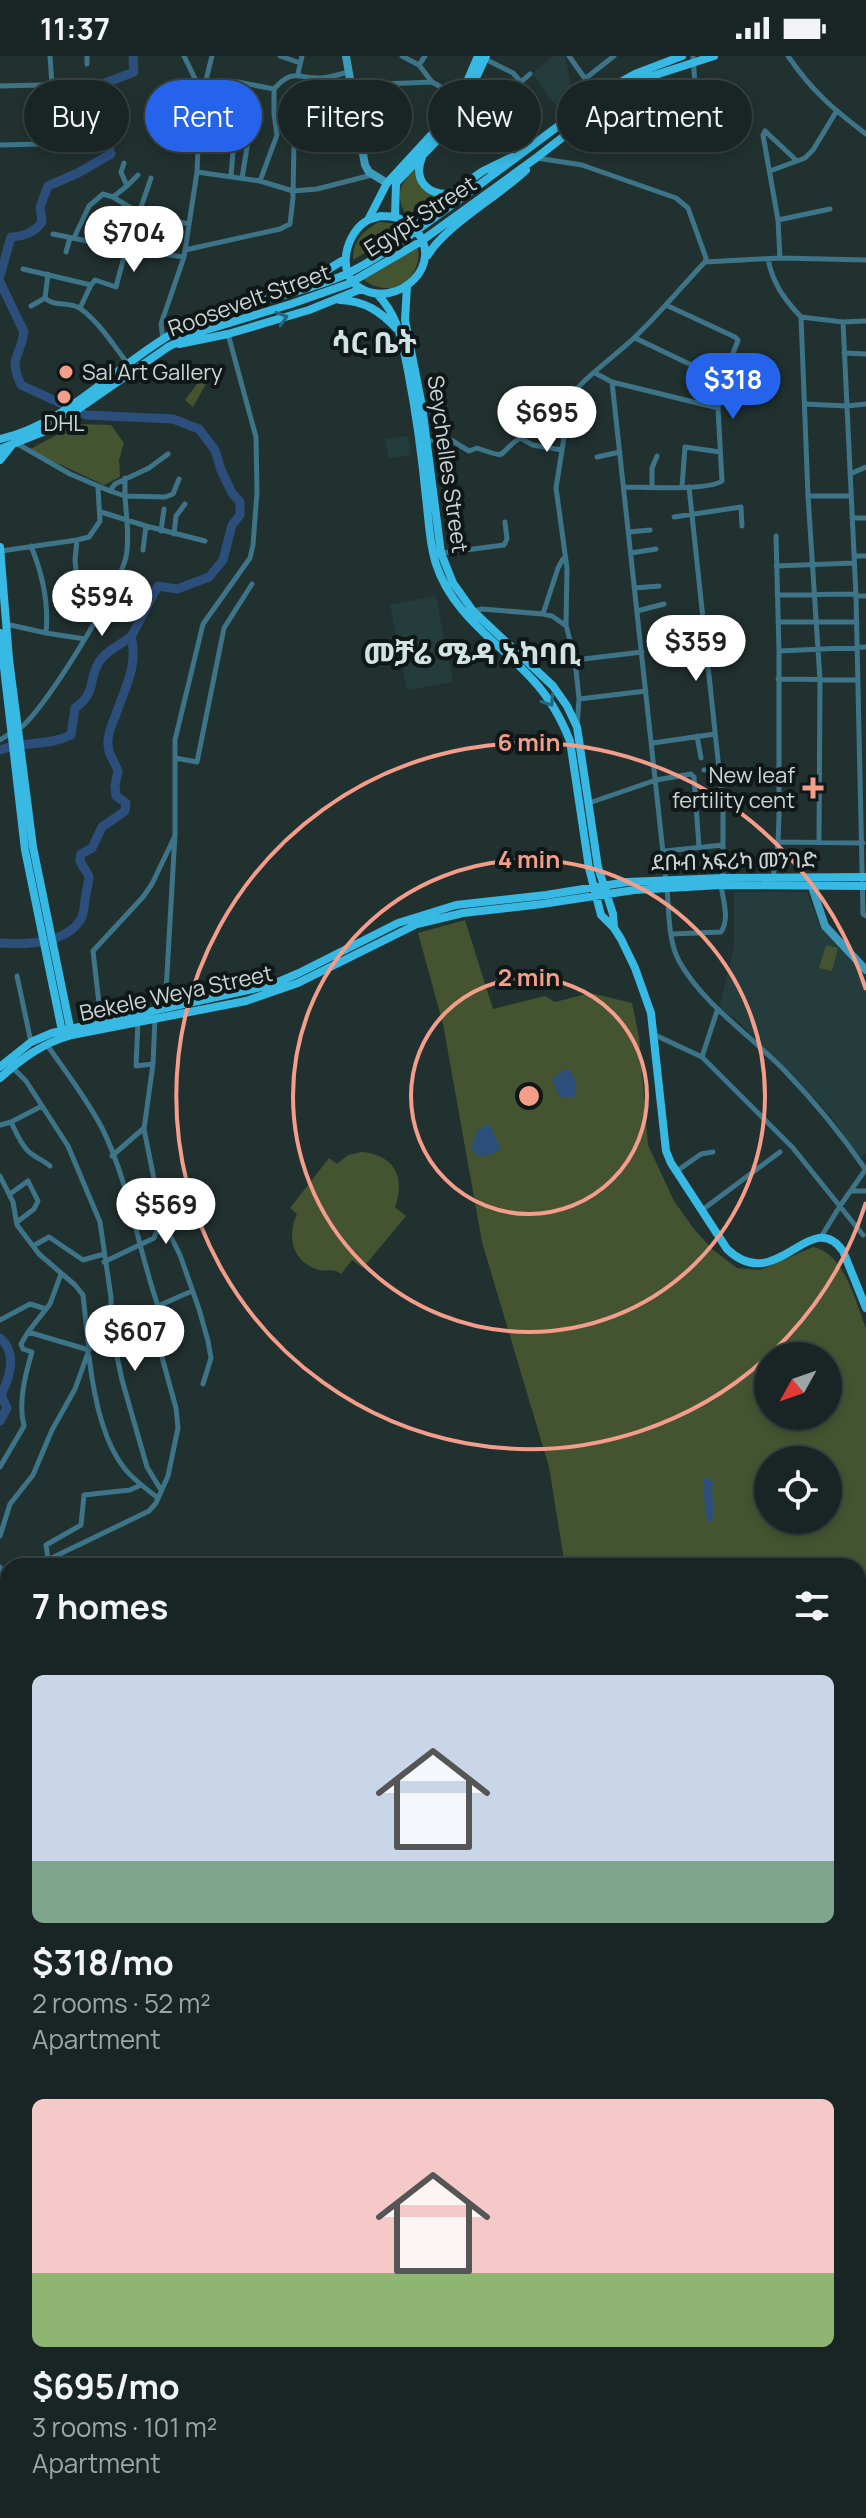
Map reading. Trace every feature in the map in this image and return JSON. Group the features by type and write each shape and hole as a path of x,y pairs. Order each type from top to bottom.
{"main road":[{"name":"Egypt Street","path":"625,80 682,56"},
{"name":"Egypt Street","path":"641,80 694,59 714,56"},
{"path":"472,80 483,57"},
{"name":"Egypt Street","path":"350,277 557,128"},
{"path":"335,300 350,277 350,242 368,220 387,183 428,139"},
{"name":"Egypt Street","path":"350,277 420,242 557,141"},
{"path":"395,217 396,183 428,151"},
{"path":"410,225 493,166 521,155"},
{"path":"422,157 420,179 426,187 437,194 452,194"},
{"path":"215,315 232,303 324,272 350,277 377,294 398,291 416,278 440,238 511,185 535,159"},
{"path":"368,220 380,216 395,217 410,225 425,245 425,259"},
{"name":"Roosevelt Street","path":"95,393 128,364 187,326 215,315 350,277"},
{"name":"Roosevelt Street","path":"0,439 23,433 63,415 174,344 210,328 291,304 350,277"},
{"name":"Seychelles Street","path":"407,286 405,320 416,369 441,553 469,613 553,686 562,696 577,727 598,889"},
{"name":"Seychelles Street","path":"377,294 390,307 400,332 419,435 431,546 446,588 533,680 563,723 575,761 598,889"},
{"path":"174,344 228,334 335,300 365,304 385,316 400,332"},
{"name":"Roosevelt Street","path":"0,449 48,430 63,415"},
{"path":"0,432 23,433"},
{"path":"0,460 15,444"},
{"path":"0,549 4,659"},
{"path":"0,633 46,935 44,949 67,1032"},
{"name":"ደቡብ አፍሪካ መንገድ","path":"598,889 773,878 865,882"},
{"name":"ደቡብ አፍሪካ መንገድ","path":"722,882 812,887 865,882"},
{"name":"ደቡብ አፍሪካ መንገድ","path":"598,889 606,894 667,884"},
{"path":"598,889 601,915 614,928"},
{"name":"Bekele Weya Street","path":"0,1078 33,1051 67,1032 138,1021 165,1012 246,996 398,923 430,911 456,905 598,889"},
{"path":"606,894 614,928 635,968 651,1013 666,1151 676,1172 727,1249 752,1263 768,1263 821,1237 832,1240 843,1251 866,1308"},
{"path":"46,935 52,942 63,1014 52,1033"},
{"path":"0,1067 31,1042 52,1033 67,1032 101,1021 165,1012"},
{"path":"63,1014 85,1024"}],"street":[{"path":"50,56 52,80"},
{"path":"87,56 87,64"},
{"path":"184,56 195,80"},
{"path":"207,80 212,56"},
{"path":"280,56 300,63"},
{"path":"298,74 302,56"},
{"path":"346,56 351,80"},
{"path":"403,56 419,65 430,80"},
{"path":"419,65 425,56"},
{"path":"569,56 586,78 614,56"},
{"path":"788,56 807,85 866,134"},
{"path":"483,57 513,73 521,82 530,74"},
{"path":"694,59 695,80"},
{"path":"260,181 277,135 274,89 286,77 298,74 320,78 349,72"},
{"path":"0,86 24,86"},
{"path":"262,87 274,89"},
{"path":"770,171 805,158 836,112"},
{"path":"780,258 778,220 763,135 765,131 797,161"},
{"path":"0,145 24,144"},
{"path":"163,339 161,324 184,257 198,152"},
{"path":"231,176 233,152"},
{"path":"242,178 246,152"},
{"path":"185,250 288,226 292,219 294,152"},
{"path":"363,152 365,165 373,175 387,183"},
{"path":"535,159 582,165 676,198 688,208 705,253 705,262 666,305 635,338 576,388 570,399 556,488 567,568 566,625 575,660 579,699 577,727"},
{"path":"124,163 121,172 127,186"},
{"path":"197,172 260,181 293,191 317,189 373,175"},
{"path":"113,197 138,175"},
{"path":"139,213 151,178"},
{"path":"66,252 92,202 103,194 139,213 189,224"},
{"path":"778,220 830,209"},
{"path":"53,234 184,257"},
{"path":"80,308 95,280 116,287 126,249"},
{"path":"705,262 780,258 866,260"},
{"path":"768,259 771,275 781,294 801,317 820,680 819,842"},
{"path":"23,269 91,285"},
{"path":"45,298 48,274"},
{"path":"31,306 45,298"},
{"path":"45,298 52,304 71,304 80,308 128,364"},
{"path":"625,487 686,487 720,483 723,470 718,408 723,380 737,344 735,337 666,305"},
{"path":"801,317 843,322 866,321"},
{"path":"843,322 863,740 863,914 866,916"},
{"path":"165,1012 175,834 175,740 203,624 250,558 253,545 257,492 256,437 228,334"},
{"path":"635,338 723,380"},
{"path":"844,353 866,354"},
{"path":"595,373 612,382 718,408"},
{"path":"612,382 677,958 717,1011 732,1021 784,1070 839,1131 866,1170 821,1237"},
{"path":"805,404 866,404"},
{"path":"426,441 451,440 469,451 477,448 497,456 520,438 533,445 562,450"},
{"path":"15,444 98,487 125,496 170,496 179,479"},
{"path":"672,934 721,932 726,921 719,769 693,513 686,487 685,447 720,452"},
{"path":"597,457 620,452"},
{"path":"110,491 115,484 149,468 168,454"},
{"path":"652,487 652,468 657,456"},
{"path":"850,474 866,467"},
{"path":"0,740 35,713 85,639 112,592 127,549 125,478"},
{"path":"0,549 89,537 100,521 98,487"},
{"path":"808,496 851,496"},
{"path":"174,534 176,516 185,504"},
{"path":"674,517 741,507 742,526"},
{"path":"161,531 164,509"},
{"path":"101,512 205,541"},
{"path":"852,518 866,518"},
{"path":"441,553 504,545 507,539 505,522"},
{"path":"143,550 146,526"},
{"path":"629,532 650,530"},
{"path":"773,878 778,842 776,536"},
{"path":"77,540 75,560 78,589"},
{"path":"31,546 42,573 48,606 46,633"},
{"path":"631,553 656,549"},
{"path":"776,566 813,565 866,556"},
{"path":"543,614 564,558"},
{"path":"175,758 197,762 224,628 252,584"},
{"path":"635,588 659,586"},
{"path":"777,595 866,596"},
{"path":"637,611 664,604"},
{"path":"469,613 482,609 543,614 566,625"},
{"path":"778,622 857,622"},
{"path":"5,624 85,639"},
{"path":"779,651 866,647"},
{"path":"575,660 642,652"},
{"path":"778,679 858,680"},
{"path":"579,699 646,691"},
{"path":"653,743 715,734"},
{"path":"697,736 701,758"},
{"path":"704,770 719,769"},
{"path":"589,803 656,780 688,773 694,777 699,847"},
{"path":"101,1021 93,951 143,897 175,834"},
{"path":"778,842 863,843"},
{"path":"665,851 723,845"},
{"path":"812,887 825,926 862,961 866,970"},
{"path":"17,976 31,1042"},
{"path":"702,1057 717,1011"},
{"path":"155,1017 153,1064 144,1127 162,1219 180,1255 199,1309 211,1358 203,1384"},
{"path":"138,1021 135,1065 153,1064"},
{"path":"655,1035 702,1057 793,1148 863,1235"},
{"path":"46,1045 102,1128 158,1306"},
{"path":"12,1067 26,1081 68,1146 100,1222 111,1297 111,1328 122,1380 143,1456 161,1490"},
{"path":"0,1125 42,1106"},
{"path":"11,1122 30,1154 50,1166"},
{"path":"112,1156 144,1127"},
{"path":"676,1172 701,1154 713,1152"},
{"path":"702,1210 780,1152"},
{"path":"0,1176 10,1194 17,1222 33,1246 83,1295 92,1382 109,1441 116,1456 141,1485 158,1498"},
{"path":"10,1194 28,1181 38,1201 34,1209 17,1222"},
{"path":"851,1191 866,1191"},
{"path":"104,1262 154,1238 162,1219"},
{"path":"33,1246 49,1237 83,1260 104,1254"},
{"path":"0,1467 24,1426 21,1411 25,1374 32,1352 23,1349 21,1344 52,1299 61,1274"},
{"path":"89,1332 111,1328 192,1291"},
{"path":"0,1320 32,1304 46,1309"},
{"path":"50,1558 149,1511 158,1498 172,1461 178,1417 149,1310"},
{"path":"28,1332 89,1352"},
{"path":"0,1536 10,1504 33,1475 89,1352"},
{"path":"48,1558 46,1545 81,1525 84,1495 130,1490 141,1485"}],"shaded area":[{"path":"554,56 565,56 570,80 557,80 557,107 541,85 541,80 532,73"},
{"path":"408,436 411,455 389,458 385,439"},
{"path":"436,596 453,682 407,690 390,605"},
{"path":"734,892 807,892 820,926 866,977 866,1153 859,1158 830,1115 735,1018 719,1010 734,947"}],"green space":[{"path":"416,168 416,175 440,196 412,216 406,215 400,200 400,189"},
{"path":"379,222 406,228 353,260 360,237"},
{"path":"418,248 415,269 402,284 383,288 363,279"},
{"path":"181,368 207,382 193,407 185,400 197,384 179,377"},
{"path":"76,424 111,425 124,443 119,460 120,477 104,485 29,450"},
{"path":"465,920 493,1009 545,996 555,1002 590,993 632,1003 639,1037 648,1145 674,1201 713,1250 737,1268 760,1270 813,1247 824,1251 841,1268 866,1328 866,1558 564,1558 549,1467 482,1242 443,1024 418,933"},
{"path":"826,945 838,948 832,971 819,968"},
{"path":"362,1152 382,1158 395,1169 399,1186 395,1207 406,1216 363,1268 352,1260 341,1274 316,1269 301,1260 293,1246 292,1230 297,1214 290,1208 329,1158 337,1164 348,1155"}],"water":[{"path":"565,1069 572,1073 576,1090 574,1097 560,1098 552,1079"},
{"path":"490,1126 501,1149 494,1154 478,1156 471,1149 477,1131"},
{"path":"704,1477 713,1481 712,1523 707,1520"}],"waterway":[{"path":"0,276 11,237 28,233 42,222 40,207 48,186 111,154 80,97 84,91 134,72 133,56"},
{"path":"0,282 24,332 15,363 21,385 86,415 173,419 199,429 215,450 232,493 240,502 240,515 232,525 223,560 209,577 177,589 158,586 131,637 132,667 108,741 118,771 116,796 126,803 125,811 102,827 92,848 81,854 80,861 89,879 81,919 66,934 55,938 33,943 0,943"},
{"path":"0,750 71,735 75,708 86,697 99,662 131,637"},
{"path":"0,1338 11,1358 1,1395 7,1408 0,1421"}],"place":[{"name":"Sal Art Gallery","path":"66,372"},
{"name":"DHL","path":"64,397"},
{"name":"New leaf fertility cent","path":"813,788"}],"district":[{"name":"ሳር ቤት","path":"374,343"},
{"name":"መቻሬ ሜዳ አካባቢ","path":"472,654"}]}
